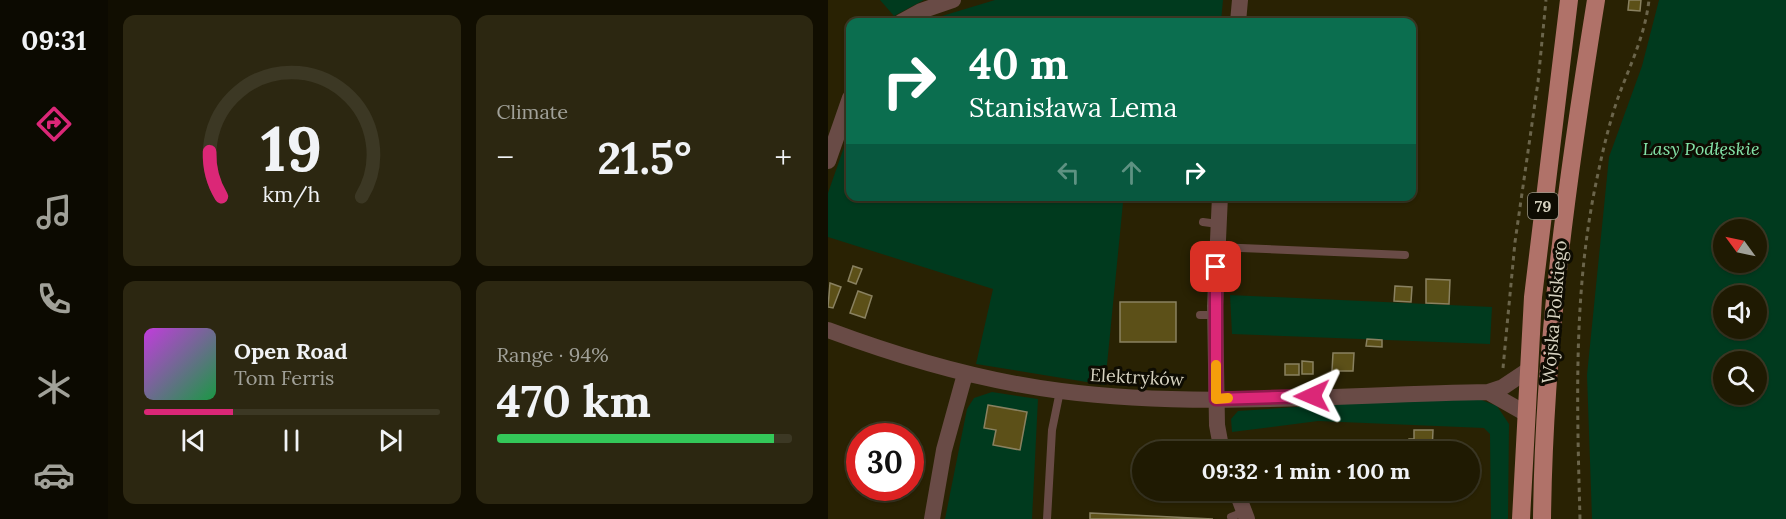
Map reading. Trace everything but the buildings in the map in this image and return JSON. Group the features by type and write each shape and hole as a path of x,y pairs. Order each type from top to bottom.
{"main road":[{"name":"Wojska Polskiego","path":"1521,519 1527,371 1539,243 1569,0"},
{"name":"Wojska Polskiego","path":"1542,519 1546,410 1555,282 1568,174 1596,0"}],"street":[{"path":"908,18 921,10 953,0"},
{"path":"1238,18 1240,0"},
{"path":"828,161 846,109"},
{"path":"1218,201 1211,223 1216,247 1208,315 1221,441"},
{"name":"Elektryków","path":"828,330 964,374 1060,391 1107,396 1216,399 1488,392 1503,387 1527,371"},
{"path":"932,519 944,450 964,374"},
{"path":"1488,392 1525,413"},
{"path":"1238,501 1241,516"}],"lane":[{"path":"1216,247 1405,255"},
{"path":"1047,519 1052,430 1060,391"}],"path":[{"path":"1498,376 1505,357 1515,242 1538,82 1546,0"},
{"path":"1580,519 1577,383 1584,264 1596,185 1613,113 1642,39 1649,0"}],"green space":[{"path":"880,0 924,0 894,16"},
{"path":"995,0 1223,0 1221,18 935,18"},
{"name":"Lasy Podłęskie","path":"1659,0 1786,0 1786,519 1592,519 1587,375 1609,157 1642,66"},
{"path":"846,141 846,201 1105,201 1123,203 1105,385 976,364 993,289 828,237 828,193"},
{"path":"1230,295 1492,307 1490,344 1232,334"},
{"path":"992,392 1038,399 1032,519 945,519 967,409 974,398"},
{"path":"1479,399 1497,406 1509,424 1508,519 1491,519 1490,434 1484,428 1318,421 1232,432 1231,419 1238,411 1399,400"}],"slow traffic":[{"path":"1216,365 1216,399 1228,398"}],"route":[{"path":"1216,267 1216,399 1312,396"}]}
